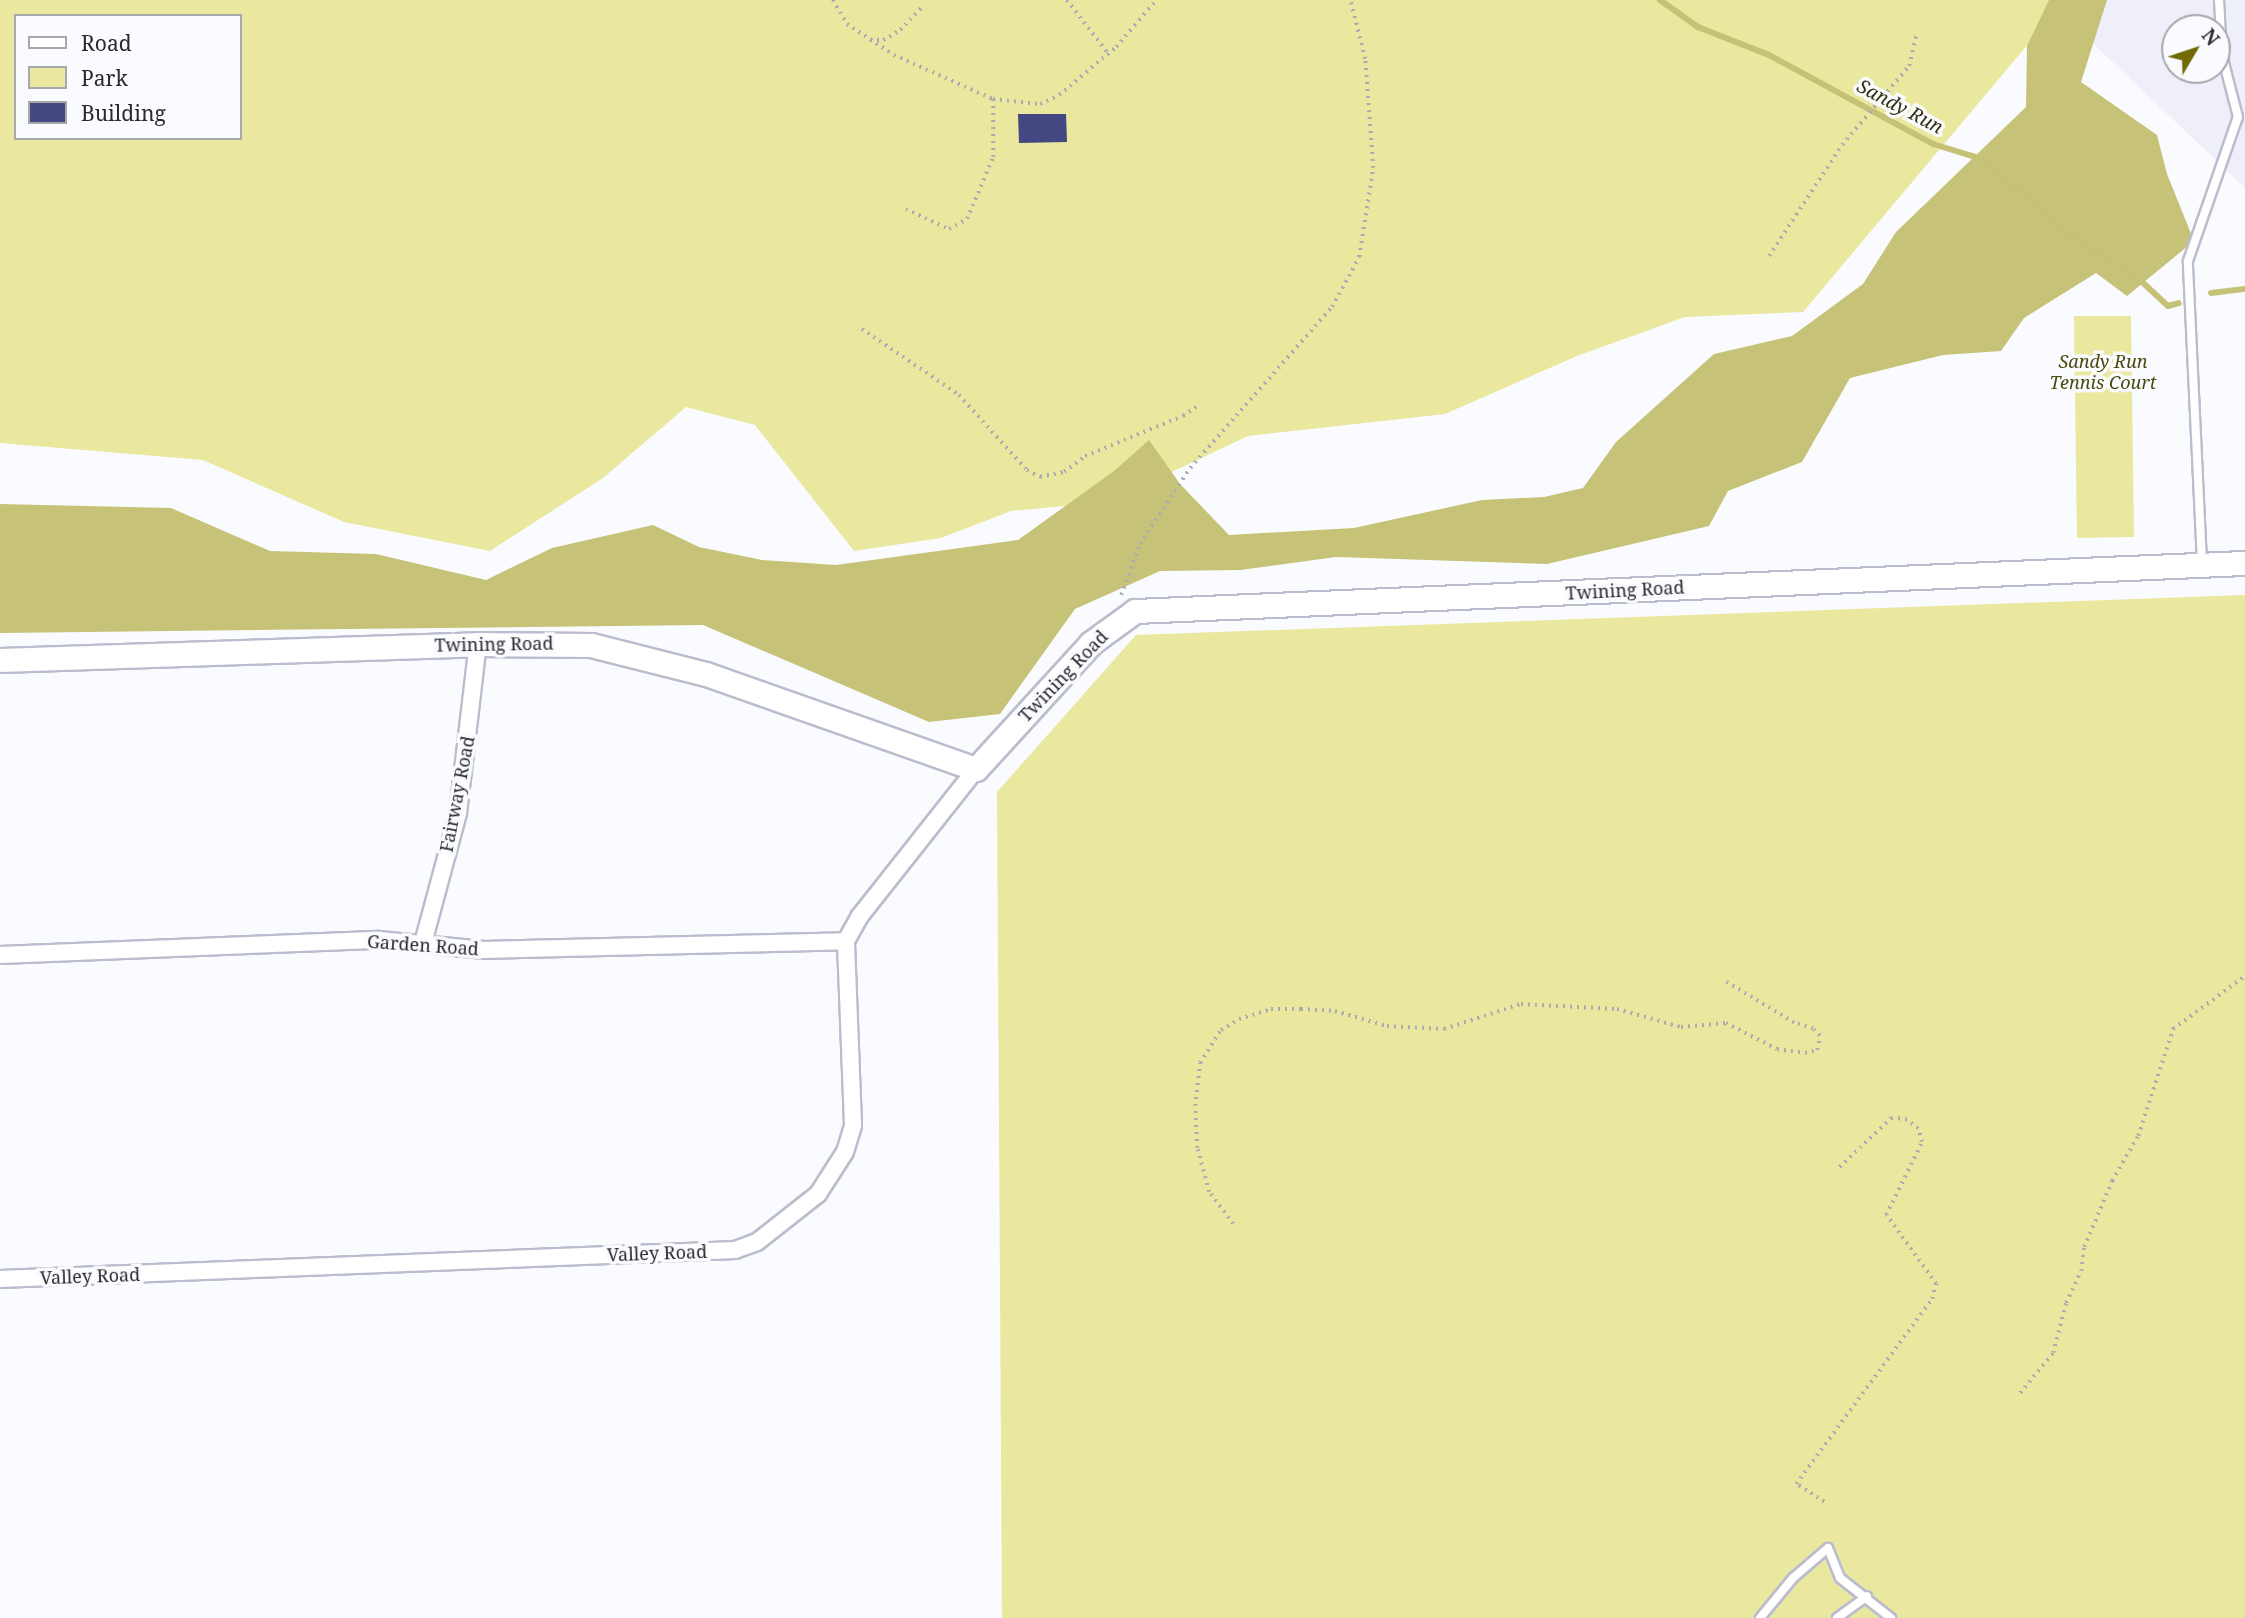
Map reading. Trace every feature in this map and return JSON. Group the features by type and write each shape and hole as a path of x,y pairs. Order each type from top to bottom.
{"street":[{"name":"Twining Road","path":"0,660 550,642 615,649 706,674 976,769 1091,643 1115,622 1135,611 2245,563"},
{"name":"Fairway Road","path":"423,943 457,813 478,644"},
{"path":"846,941 860,916 976,769"},
{"name":"Garden Road","path":"0,955 379,940 485,950 846,941"},
{"name":"Valley Road","path":"0,1279 735,1250 757,1242 818,1194 845,1152 853,1125 846,941"}],"lane":[{"path":"2202,563 2188,261 2241,114 2222,55 2219,0"},
{"path":"1760,1618 1793,1577 1828,1548 1840,1578 1867,1596 1891,1618"},
{"path":"1837,1618 1867,1596"}],"path":[{"path":"833,0 847,24 865,39 993,99 1049,101 1108,53 1156,0"},
{"path":"1067,0 1108,53"},
{"path":"1115,622 1140,544 1190,468 1332,307 1359,257 1373,168 1365,58 1350,0"},
{"path":"865,39 889,37 905,27 923,6"},
{"path":"1769,256 1861,120 1909,66 1916,36"},
{"path":"906,209 949,229 967,219 993,157 993,99"},
{"path":"862,330 919,364 958,395 1027,470 1040,477 1064,472 1085,456 1183,416 1200,404"},
{"path":"2020,1393 2053,1353 2066,1303 2081,1271 2084,1247 2112,1181 2138,1136 2173,1030 2245,976"},
{"path":"1233,1224 1209,1192 1197,1148 1195,1107 1200,1063 1221,1030 1239,1019 1270,1009 1301,1009 1335,1011 1387,1026 1444,1029 1521,1004 1618,1009 1681,1027 1726,1023 1777,1049 1805,1053 1818,1050 1820,1036 1813,1029 1794,1023 1726,982"},
{"path":"1824,1502 1796,1484 1931,1300 1936,1284 1886,1215 1922,1142 1918,1129 1908,1120 1892,1118 1839,1169"}],"shaded area":[{"path":"2049,0 2107,0 2081,82 2157,135 2167,174 2194,241 2127,296 2096,273 2024,318 2001,351 1943,355 1850,378 1802,462 1728,491 1709,526 1547,564 1336,557 1240,570 1160,571 1075,609 1000,714 929,722 703,625 0,633 0,504 171,508 270,551 376,554 486,580 552,548 653,525 699,547 762,560 836,565 1018,540 1114,471 1149,440 1180,484 1229,535 1354,528 1482,500 1544,497 1583,488 1616,442 1714,354 1792,336 1863,284 1896,232 2026,107 2027,46"},
{"path":"2065,0 2245,0 2245,188 2057,9"}],"green space":[{"path":"0,0 2065,0 1803,312 1685,317 1577,356 1445,414 1248,436 1108,502 1011,511 941,538 854,551 755,425 686,407 603,478 490,551 344,522 203,460 0,443"},
{"name":"Sandy Run Tennis Court","path":"2074,316 2131,316 2134,537 2077,538"},
{"path":"2245,595 2245,1618 1002,1618 997,792 1136,635"}],"building":[{"path":"1018,114 1066,114 1067,142 1019,143"}],"waterway":[{"name":"Sandy Run","path":"1660,0 1698,27 1769,55 1933,144 1982,159 2071,235 2140,280 2168,306 2179,303"},
{"name":"Sandy Run","path":"2211,293 2245,289"}]}
